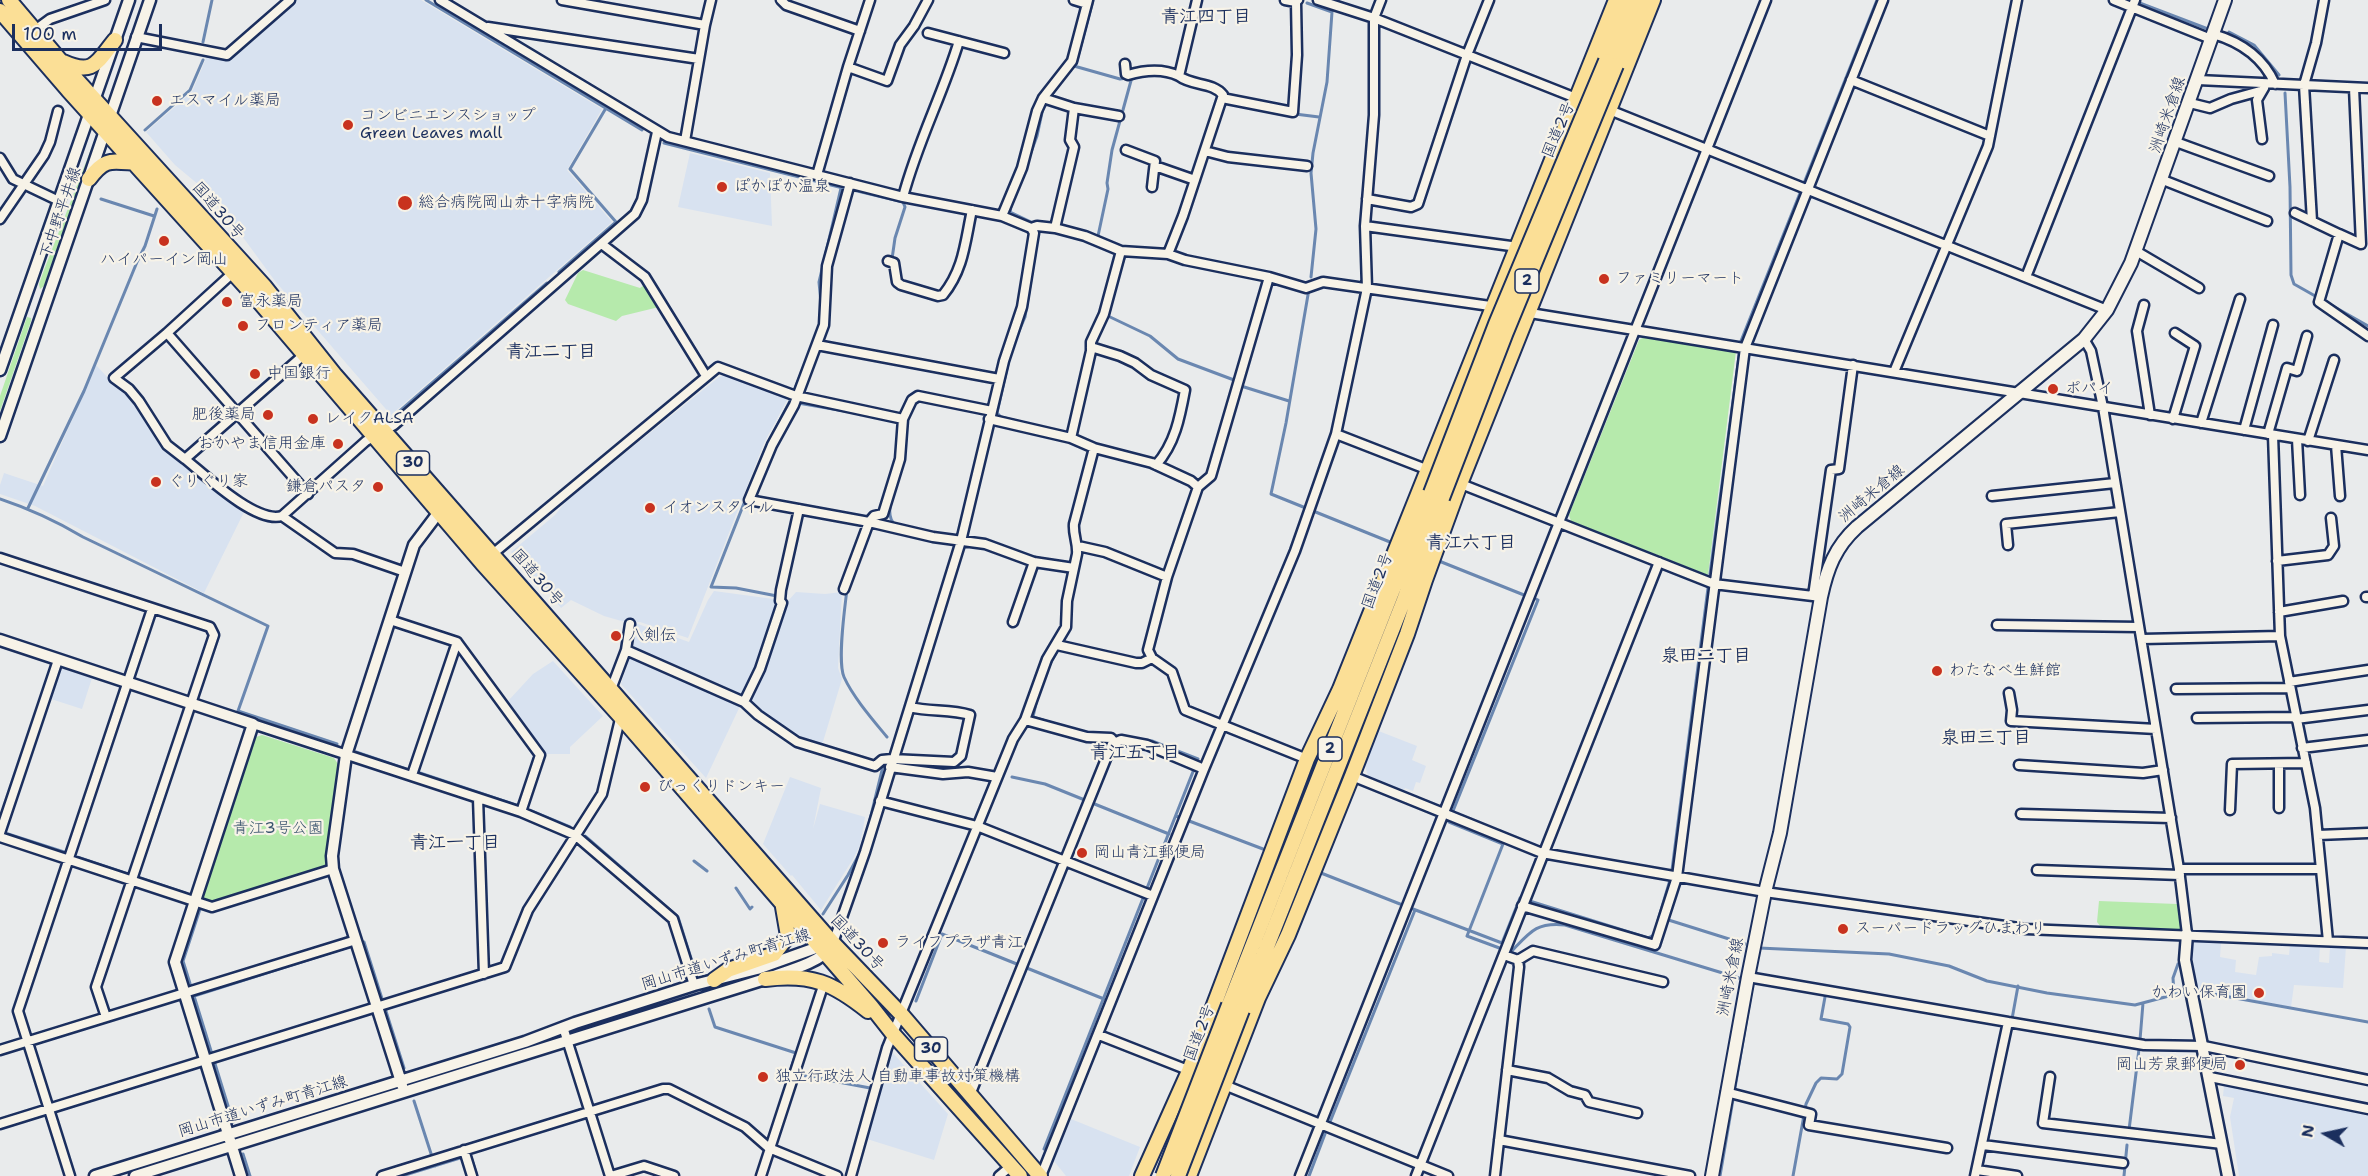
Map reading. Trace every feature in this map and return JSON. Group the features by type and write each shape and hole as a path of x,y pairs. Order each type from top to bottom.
{"highway":[{"name":"国道30号","path":"9,0 110,115 379,433 439,512 482,563 623,711 826,948 890,1030 1016,1171"},
{"path":"1142,1176 1189,1071 1307,759 1340,689 1616,0"},
{"name":"国道2号","path":"1611,63 1629,0"},
{"name":"国道2号","path":"1178,1176 1236,1008 1266,909 1436,495 1506,332 1611,63 1641,0"},
{"path":"1189,1176 1258,998 1288,935 1352,776 1407,634 1460,484 1653,0"},
{"name":"国道30号","path":"0,11 104,130 238,269"},
{"path":"61,61 82,69 89,68 100,60 115,40"},
{"path":"89,178 107,161 135,163"},
{"name":"国道30号","path":"379,433 494,553 608,695"},
{"name":"国道2号","path":"1162,1176 1236,1008 1362,705 1404,600 1436,495"},
{"path":"1362,705 1377,687 1409,610 1425,579"},
{"path":"1266,909 1285,841 1329,728 1340,689"},
{"name":"国道30号","path":"623,711 783,904 826,948 902,1015 1041,1176"},
{"path":"714,980 728,970 774,954 780,949 788,936 783,904"},
{"path":"765,979 798,976 824,983 850,997 890,1030"}],"main road":[{"name":"洲崎米倉線","path":"1712,1176 1732,1093 1748,977 1780,832 1817,597 1825,575 1844,539 2084,339 2108,310 2136,251 2163,180 2225,0"}],"street":[{"path":"73,9 76,0"},
{"path":"35,30 50,19 73,9 105,0"},
{"name":"下中野平井線","path":"0,370 129,0"},
{"name":"下中野平井線","path":"0,436 150,0"},
{"path":"136,37 227,55 290,0"},
{"path":"440,0 668,137 817,175 849,187 1002,216 1031,228 1034,233 1022,307 999,379 961,541 891,763 866,852 826,948"},
{"path":"562,0 705,25"},
{"path":"685,141 711,0"},
{"path":"782,0 786,4 860,32"},
{"path":"817,175 870,0"},
{"path":"848,68 887,81 900,45 914,26 928,0"},
{"path":"1002,216 1022,168 1037,111 1072,61 1087,2 1074,0"},
{"path":"1179,76 1197,0"},
{"path":"1222,98 1293,112 1297,55 1297,1 1285,0"},
{"path":"1318,0 1374,18 1577,99 1608,109 2108,310"},
{"path":"1041,1176 1099,1035 1148,894 1184,818 1199,767 1223,724 1295,551 1336,434 1367,288 1365,226 1374,115 1374,18 1381,0"},
{"path":"1367,199 1411,207 1418,204 1467,55 1489,0"},
{"path":"1300,1176 1446,813 1766,0"},
{"path":"1524,902 1655,945 1677,877 1741,347 1804,188 1883,0"},
{"path":"1894,372 1947,247 1990,136 2016,0"},
{"path":"2114,0 2134,4 2212,37 2231,39 2244,46 2257,58 2270,73 2272,84"},
{"path":"2312,221 2304,85 2316,43 2324,0"},
{"path":"2026,277 2134,4"},
{"path":"482,26 699,59"},
{"path":"928,33 1004,53"},
{"path":"903,196 911,168 950,71 959,41"},
{"path":"1125,64 1128,75 1144,70 1158,71 1218,89 1223,95 1168,254"},
{"path":"1851,80 1990,136"},
{"path":"2198,80 2368,88"},
{"path":"2190,103 2210,108 2260,91 2272,84"},
{"path":"2295,213 2364,246 2354,88"},
{"path":"2260,91 2257,100 2262,139"},
{"path":"1046,99 1074,108 1119,116"},
{"path":"1056,228 1074,147 1070,140 1074,108"},
{"path":"0,219 25,185 50,142 58,111"},
{"path":"238,269 114,378 134,395 153,420 154,427 166,445 234,498 268,517 282,516 366,441 394,425 635,214 657,132"},
{"path":"2176,142 2270,176"},
{"path":"1126,150 1155,161 1152,187"},
{"path":"1205,151 1228,157 1307,166"},
{"path":"0,158 13,178 59,201"},
{"path":"1155,166 1195,180"},
{"path":"2163,180 2267,220"},
{"path":"849,187 827,267 826,310 817,345 749,500 985,544 1034,562 1074,568"},
{"path":"888,261 894,262 897,282 901,285 938,296 943,295 955,280 960,266 972,210"},
{"path":"1031,228 1037,226 1056,228 1085,236 1121,251 1168,254 1185,260 1269,277 1306,288 1323,282 1494,307 2308,441 2368,448"},
{"path":"1365,226 1518,247"},
{"path":"2339,234 2320,298 2368,336"},
{"path":"603,244 645,277 706,376"},
{"path":"1071,438 1091,342 1104,314 1121,251"},
{"path":"2136,251 2199,288"},
{"path":"1269,277 1210,476 1198,487 1167,577 1148,650 1152,658 1172,672 1185,710 1307,759"},
{"path":"2201,423 2240,299"},
{"path":"2144,305 2137,331 2150,415"},
{"path":"2244,430 2273,325"},
{"path":"167,333 308,494"},
{"path":"2173,418 2195,346 2175,333"},
{"path":"2307,336 2297,371 2287,368 2271,434 2280,636 2315,808 2328,941"},
{"path":"2084,339 2091,351 2103,407 2180,872 2187,934 2186,960 2228,1176"},
{"path":"817,345 999,379"},
{"path":"1091,347 1120,356 1135,363 1151,375 1185,390 1178,429 1169,442 1166,454 1156,465"},
{"path":"184,459 309,350"},
{"path":"2308,441 2334,360"},
{"path":"1336,434 1714,584 1817,597 1831,470 1839,470 1853,365"},
{"path":"482,563 718,367 794,398 903,421"},
{"path":"844,589 874,516 883,514 900,459 903,421 912,400 918,396 1071,438 1094,448 1156,465 1191,481 1198,487"},
{"path":"2297,439 2300,495"},
{"path":"2336,445 2340,496"},
{"path":"1094,448 1074,524 1073,536 1081,547 1105,552 1167,577"},
{"path":"1992,496 2115,483"},
{"path":"744,702 760,669 782,603 780,601 781,590 799,509"},
{"path":"402,1086 381,1005 357,943 333,869 332,856 346,755 417,540 439,512"},
{"path":"2008,545 2006,524 2120,512"},
{"path":"282,516 335,553 353,554 405,572"},
{"path":"2277,561 2328,555 2334,546 2331,518"},
{"path":"851,1176 890,1030 902,1015 1013,739 1025,720 1047,659 1066,627 1067,601 1081,547"},
{"path":"0,558 210,627 214,635 96,987 106,1017"},
{"path":"1013,622 1034,562"},
{"path":"1416,1176 1659,562"},
{"path":"2279,612 2343,601"},
{"path":"70,1176 18,1011 152,609"},
{"path":"390,620 457,642 540,755 521,812"},
{"path":"608,695 626,650 630,624"},
{"path":"1997,625 2139,627"},
{"path":"2142,639 2280,636"},
{"path":"0,640 412,775 521,812 575,835 673,919 694,985"},
{"path":"412,775 457,642"},
{"path":"1057,645 1136,663 1152,658"},
{"path":"626,650 744,702 758,715 797,742 874,766 882,760 944,774 968,772 997,777"},
{"path":"58,660 0,835 69,860 133,878 212,907 333,869"},
{"path":"2176,688 2289,685 2368,670"},
{"path":"2009,693 2011,721 2156,729"},
{"path":"891,763 954,762 960,756 970,715 955,711 924,711 910,707"},
{"path":"2197,718 2296,718 2368,710"},
{"path":"0,1124 505,967 528,910 602,794 623,711"},
{"path":"1025,720 1087,737 1111,738 1115,743"},
{"path":"241,1176 190,992 175,962 254,724"},
{"path":"970,1095 1112,744 1121,740 1147,745 1199,767"},
{"path":"2302,748 2368,740"},
{"path":"2230,810 2232,764 2306,763"},
{"path":"2279,764 2279,808"},
{"path":"2019,765 2143,773 2163,770"},
{"path":"1352,776 1542,853 1765,892 2026,929 2368,943"},
{"path":"478,798 484,974"},
{"path":"880,801 977,826 1148,894"},
{"path":"2021,814 2171,818"},
{"path":"2318,835 2368,833"},
{"path":"2037,870 2180,872 2321,869"},
{"path":"0,1050 357,943"},
{"name":"岡山市道いずみ町青江線","path":"95,1176 228,1134 567,1041 765,979 826,948"},
{"name":"岡山市道いずみ町青江線","path":"135,1176 231,1146 563,1028 694,985 826,948"},
{"path":"1495,1176 1502,1140 1521,958 1533,951 1664,982"},
{"path":"1505,952 1521,958"},
{"path":"1748,977 2144,1045 2204,1046 2368,1080"},
{"path":"760,1176 824,983"},
{"path":"2008,1022 1979,1172 2017,1176"},
{"path":"563,1028 611,1176 644,1166 669,1175"},
{"path":"1099,1035 1448,1176"},
{"path":"1510,1070 1548,1078 1570,1091 1585,1095 1589,1102 1637,1113"},
{"path":"2050,1077 2043,1123 2222,1144"},
{"path":"2210,1077 2368,1109"},
{"path":"382,1176 590,1111 669,1089 745,1127 769,1148 837,1176"},
{"path":"1732,1093 1804,1111 1811,1114 1809,1125 1947,1148"},
{"path":"1502,1140 1690,1176"},
{"path":"1986,1145 2123,1163"},
{"path":"464,1150 472,1176"},
{"path":"999,1176 1016,1171"}],"shaded area":[{"name":"総合病院岡山赤十字病院","path":"296,0 421,0 602,109 567,170 612,222 391,415 275,281 245,240 199,185 175,165 146,132 192,92 207,56 226,61"},
{"path":"690,153 770,173 772,226 678,207"},
{"path":"96,365 108,378 126,389 151,422 148,426 166,451 245,510 204,593 35,506 0,494 4,473 43,486"},
{"name":"イオンスタイル","path":"726,375 785,396 787,400 764,443 688,638 640,622 625,622 604,616 571,600 561,608 511,552 555,515 567,500 719,377"},
{"path":"714,591 788,601 796,592 825,594 842,592 838,668 842,679 822,745 794,737 741,704 706,778 621,684 633,647 635,623 689,642"},
{"path":"553,661 603,716 570,747 570,754 545,754 508,701 533,674"},
{"path":"60,668 92,678 82,709 51,699"},
{"path":"1376,730 1417,746 1412,760 1426,766 1420,783 1416,782 1413,791 1405,788 1403,793 1369,780 1364,762"},
{"path":"790,777 821,788 813,829 820,804 865,817 860,845 821,910 763,844"},
{"path":"2196,941 2221,942 2220,957 2236,960 2235,972 2256,975 2259,957 2272,956 2272,953 2289,955 2290,944 2320,946 2319,962 2329,963 2330,947 2346,947 2343,988 2294,985 2291,1007 2197,990 2191,945"},
{"path":"892,1052 948,1114 934,1160 867,1139"},
{"path":"2224,1086 2368,1115 2368,1176 2239,1176 2230,1117 2234,1098 2223,1096"},
{"path":"1071,1119 1140,1147 1129,1176 1066,1176 1054,1161"}],"green space":[{"path":"93,144 44,286 40,289 39,284 44,270"},
{"path":"583,270 640,288 644,285 659,307 622,316 616,321 568,304 565,300 578,273"},
{"path":"27,317 31,318 31,321 0,411 0,396"},
{"path":"1644,337 1736,351 1708,575 1571,521 1569,515 1639,340"},
{"name":"青江3号公園","path":"262,735 334,758 338,764 326,866 324,869 213,904 205,902 202,897 256,737"},
{"path":"2099,901 2177,904 2181,931 2101,927 2097,922"}],"waterway":[{"path":"203,42 212,0"},
{"path":"426,0 642,130"},
{"path":"1065,76 1076,64 1093,0"},
{"path":"1710,574 1741,341 1877,0"},
{"path":"2137,2 2208,29"},
{"path":"1307,3 1332,12 1327,82 1311,173 1316,229 1311,277"},
{"path":"2229,32 2254,45 2279,75"},
{"path":"145,130 190,90 203,60"},
{"path":"1074,66 1120,79 1127,78"},
{"path":"1098,236 1108,189 1112,150 1132,77"},
{"path":"1020,182 1037,136 1043,108 1059,84"},
{"path":"2285,93 2290,187 2291,275 2294,284 2368,326"},
{"path":"559,272 616,222 570,169 606,108"},
{"path":"1295,114 1319,117"},
{"path":"664,143 843,188"},
{"path":"821,303 819,282 841,188"},
{"path":"849,189 903,202 905,207 895,238 892,259"},
{"path":"101,199 154,216"},
{"path":"1011,205 1010,212 1031,222"},
{"path":"28,508 84,391 145,246 157,209"},
{"path":"1016,338 1025,317 1035,254"},
{"path":"1119,274 1125,255"},
{"path":"394,416 547,283"},
{"path":"1309,289 1286,423 1271,494 1390,542"},
{"path":"1110,309 1108,316 1150,336 1178,359 1234,380"},
{"path":"777,596 736,588 711,587 767,445 790,401 814,341"},
{"path":"1010,355 997,413 1001,417 1060,432"},
{"path":"1241,386 1289,401"},
{"path":"798,403 856,413"},
{"path":"904,461 906,429"},
{"path":"0,499 43,516 268,626 238,711 337,744"},
{"path":"891,501 890,518 896,525"},
{"path":"912,528 940,534"},
{"path":"1025,555 1048,560"},
{"path":"1439,561 1524,595"},
{"path":"1672,870 1708,588"},
{"path":"847,589 841,647 844,677 858,700 887,737"},
{"path":"1453,811 1538,600 1536,599"},
{"path":"1048,668 1067,632"},
{"path":"1037,699 1033,717 1052,723"},
{"path":"1044,1149 1198,759 1152,741 1111,735"},
{"path":"356,752 406,769"},
{"path":"865,840 883,766"},
{"path":"420,773 516,805"},
{"path":"1012,777 1045,784 1169,834"},
{"path":"529,810 570,827"},
{"path":"1176,816 1263,849"},
{"path":"1450,820 1449,822 1503,844 1467,936 1521,956 1524,963 1520,995"},
{"path":"8,834 64,852"},
{"path":"585,836 678,917 695,971"},
{"path":"823,914 862,849"},
{"path":"77,857 185,893"},
{"path":"694,861 707,871"},
{"path":"1321,873 1400,904"},
{"path":"1659,917 1670,880"},
{"path":"736,888 750,909 752,907"},
{"path":"1413,909 1502,943 1520,898 1648,938 1654,935 1659,917 1745,944"},
{"path":"192,990 183,961 200,909"},
{"path":"1330,1122 1415,910"},
{"path":"1511,952 1534,930 1547,925 1565,925 1739,978"},
{"path":"916,1001 942,934 1104,999"},
{"path":"194,996 364,942 404,1068"},
{"path":"1759,948 1889,954 1949,966 1987,981 2047,993 2135,1005 2184,992"},
{"path":"2174,994 2173,978 2178,964 2181,963"},
{"path":"1720,1176 1753,982"},
{"path":"2012,1019 2018,986"},
{"path":"2202,992 2368,1022"},
{"path":"194,996 233,1122"},
{"path":"1793,1176 1806,1104 1816,1083 1821,1078 1837,1079 1842,1074 1850,1027 1848,1024 1821,1019 1825,997"},
{"path":"2140,1040 2143,1003"},
{"path":"709,1009 715,1027 796,1053 790,1072"},
{"path":"1980,1176 2011,1027"},
{"path":"2129,1130 2139,1049"},
{"path":"796,1074 870,1088"},
{"path":"414,1101 435,1166"},
{"path":"1499,1176 1505,1127"},
{"path":"1309,1176 1325,1134"},
{"path":"2124,1176 2127,1145"},
{"path":"243,1154 250,1176"},
{"path":"471,1157 477,1176"},
{"path":"402,1176 460,1158"}],"place":[{"name":"エスマイル薬局","path":"157,101"},
{"name":"コンビニエンスショップ Green Leaves mall","path":"348,125"},
{"name":"ぽかぽか温泉","path":"722,187"},
{"name":"総合病院岡山赤十字病院","path":"405,203"},
{"name":"ハイパーイン岡山","path":"164,241"},
{"name":"ファミリーマート","path":"1604,279"},
{"name":"富永薬局","path":"227,302"},
{"name":"フロンティア薬局","path":"243,326"},
{"name":"中国銀行","path":"255,374"},
{"name":"ポパイ","path":"2053,389"},
{"name":"肥後薬局","path":"268,415"},
{"name":"レイクALSA","path":"313,419"},
{"name":"おかやま信用金庫","path":"338,444"},
{"name":"ぐりぐり家","path":"156,482"},
{"name":"鎌倉パスタ","path":"378,487"},
{"name":"イオンスタイル","path":"650,508"},
{"name":"八剣伝","path":"616,636"},
{"name":"わたなべ生鮮館","path":"1937,671"},
{"name":"びっくりドンキー","path":"645,787"},
{"name":"岡山青江郵便局","path":"1082,853"},
{"name":"スーパードラッグひまわり","path":"1843,929"},
{"name":"ライフプラザ青江","path":"883,943"},
{"name":"かわい保育園","path":"2259,993"},
{"name":"岡山芳泉郵便局","path":"2240,1065"},
{"name":"独立行政法人 自動車事故対策機構","path":"763,1077"}],"district":[{"name":"青江四丁目","path":"1206,17"},
{"name":"青江二丁目","path":"551,352"},
{"name":"青江六丁目","path":"1471,543"},
{"name":"泉田二丁目","path":"1706,656"},
{"name":"泉田三丁目","path":"1986,738"},
{"name":"青江五丁目","path":"1135,753"},
{"name":"青江一丁目","path":"455,843"}]}
